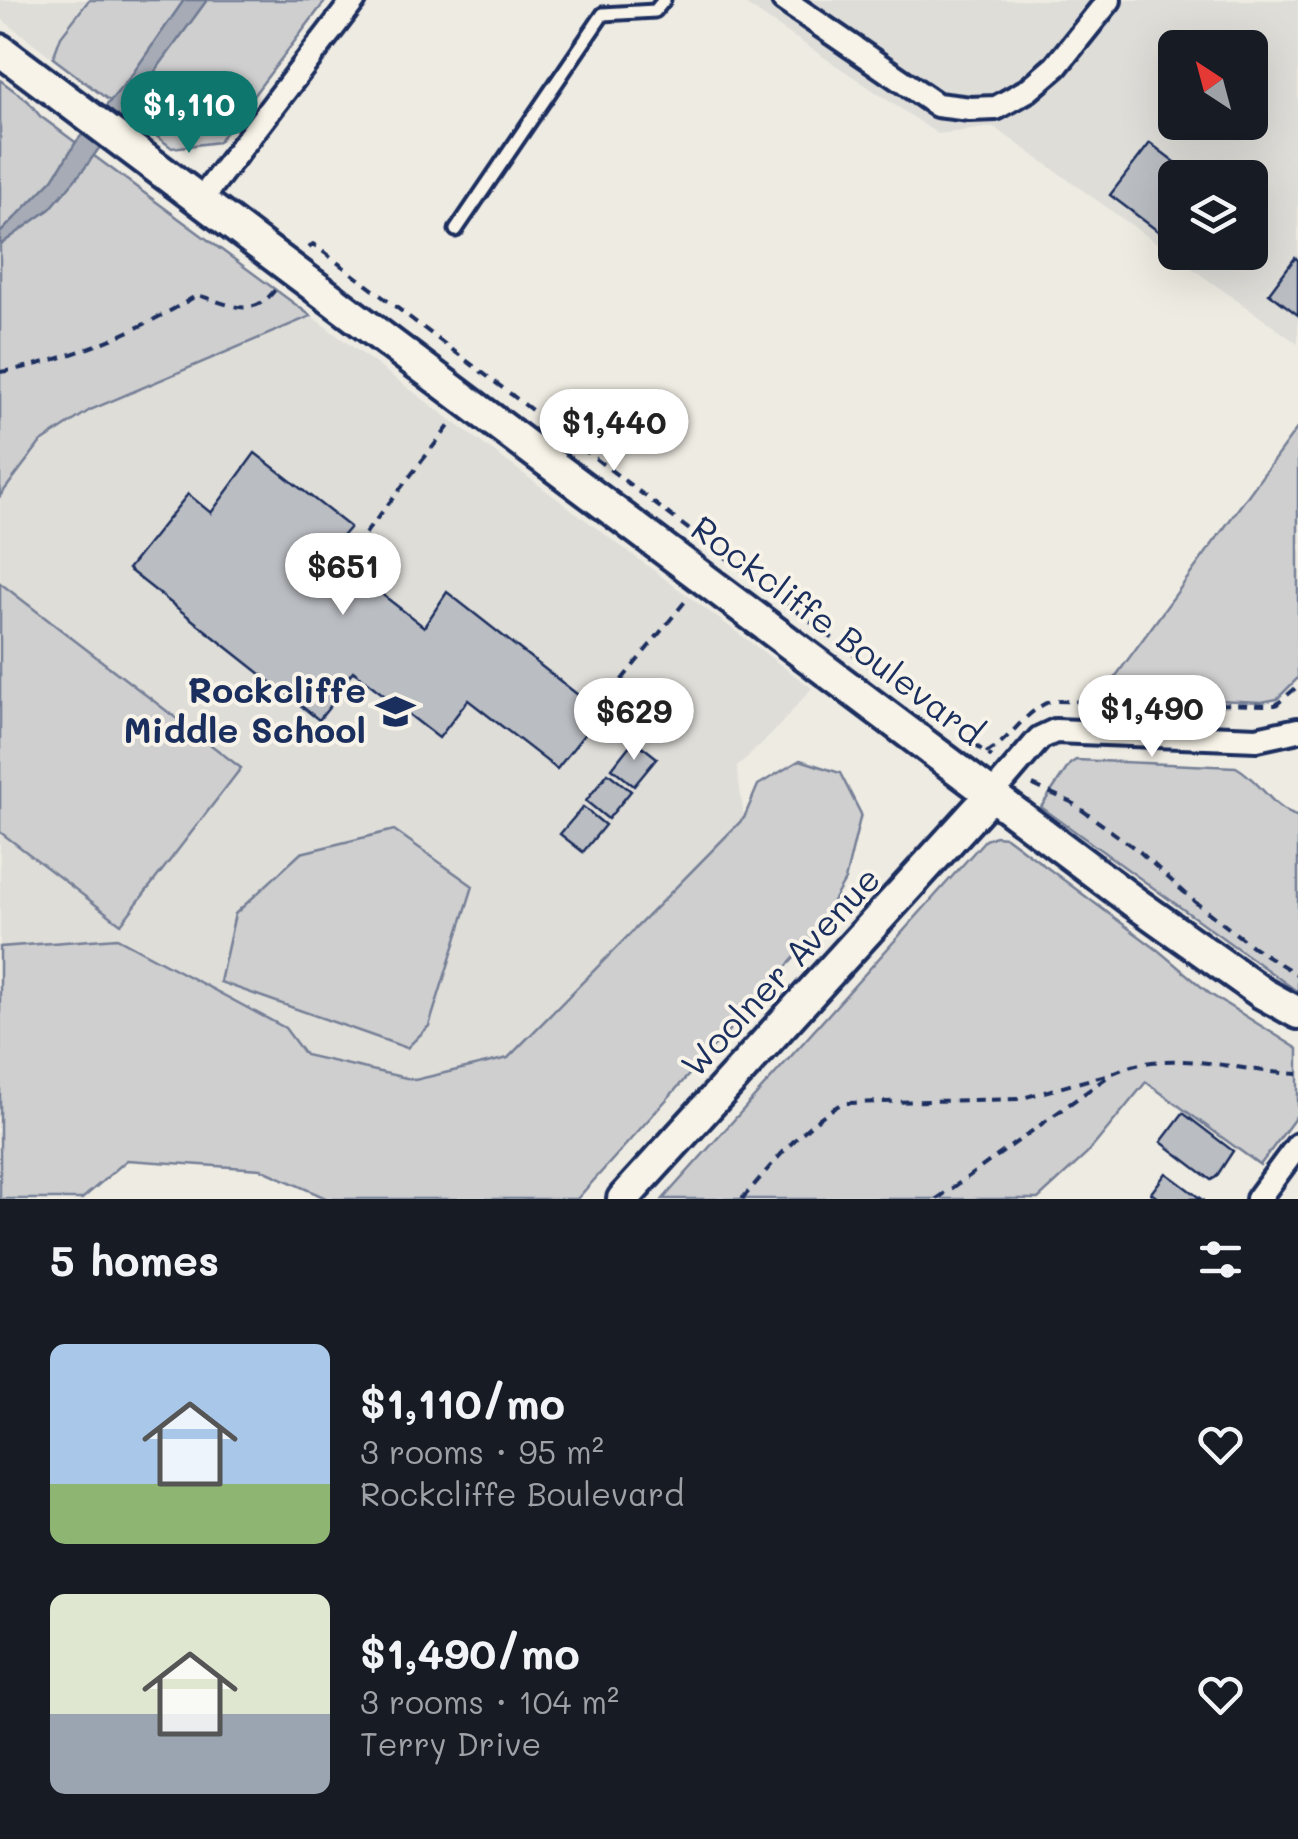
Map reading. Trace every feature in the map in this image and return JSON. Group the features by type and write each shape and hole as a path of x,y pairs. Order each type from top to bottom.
{"street":[{"path":"200,202 354,0"},
{"path":"784,0 937,105 996,108 1028,90 1056,66 1109,0"},
{"name":"Rockcliffe Boulevard","path":"0,50 1192,946 1298,1013"},
{"path":"992,794 1040,738 1055,731 1257,739 1298,730"},
{"name":"Woolner Avenue","path":"623,1199 992,794"},
{"path":"1258,1199 1298,1145"}],"lane":[{"path":"456,230 603,14 655,12 664,0"}],"path":[{"path":"0,372 37,364 156,321 197,295 252,309 263,304 313,244 924,707"},
{"path":"354,548 455,418"},
{"path":"599,708 690,595"},
{"path":"956,731 986,753 997,747 1024,716 1052,701 1264,706 1276,705 1298,686"},
{"path":"1030,783 1084,812 1140,852 1194,902 1298,975"},
{"path":"937,1199 1113,1073 1135,1062 1164,1060 1298,1074"},
{"path":"742,1199 773,1163 828,1111 843,1103 1019,1099 1113,1073"}],"shaded area":[{"path":"0,0 89,0 61,36 53,58 0,18"},
{"path":"89,0 326,0 218,142 172,148 53,58 61,36"},
{"path":"184,0 207,0 84,169 50,209 0,245 0,233 53,179 76,142 131,76"},
{"path":"739,0 1298,0 1298,344 1194,270 1268,270 1268,160 1158,160 1158,244 994,127 938,134"},
{"path":"0,80 28,101 40,116 311,316 90,410 40,443 0,496"},
{"name":"Rockcliffe Middle School","path":"311,316 812,688 737,767 744,818 508,1058 415,1080 305,1055 285,1028 0,947 0,496 40,443 90,410"},
{"path":"1298,427 1298,678 1277,699 1262,702 1102,695"},
{"path":"0,583 241,768 121,924 0,832"},
{"path":"800,760 840,773 861,814 845,880 812,938 577,1199 328,1199 261,1169 127,1160 82,1199 0,1199 0,947 117,938 285,1028 305,1055 415,1080 508,1058 744,818 758,785"},
{"path":"1076,760 1236,767 1280,807 1298,817 1298,992 1041,807"},
{"path":"394,830 473,886 429,1026 407,1048 220,982 235,914 301,853"},
{"path":"1006,837 1210,994 1298,1049 1298,1114 1260,1165 1146,1082 1087,1154 1038,1199 663,1199 985,840"}],"building":[{"path":"1150,143 1172,160 1158,160 1158,231 1110,195"},
{"path":"1295,258 1298,260 1298,315 1269,293"},
{"path":"255,453 350,527 338,541 384,577 374,588 424,627 447,592 601,713 557,769 468,700 439,738 353,671 345,681 348,684 319,720 128,569 188,494 211,513"},
{"path":"634,740 657,758 634,786 612,768"},
{"path":"608,773 631,791 608,819 586,801"},
{"path":"583,807 605,825 583,852 560,834"},
{"path":"1183,1113 1233,1151 1211,1180 1161,1142"},
{"path":"1166,1173 1201,1199 1159,1199 1151,1193"}],"place":[{"name":"Rockcliffe Middle School","path":"396,711"}]}
